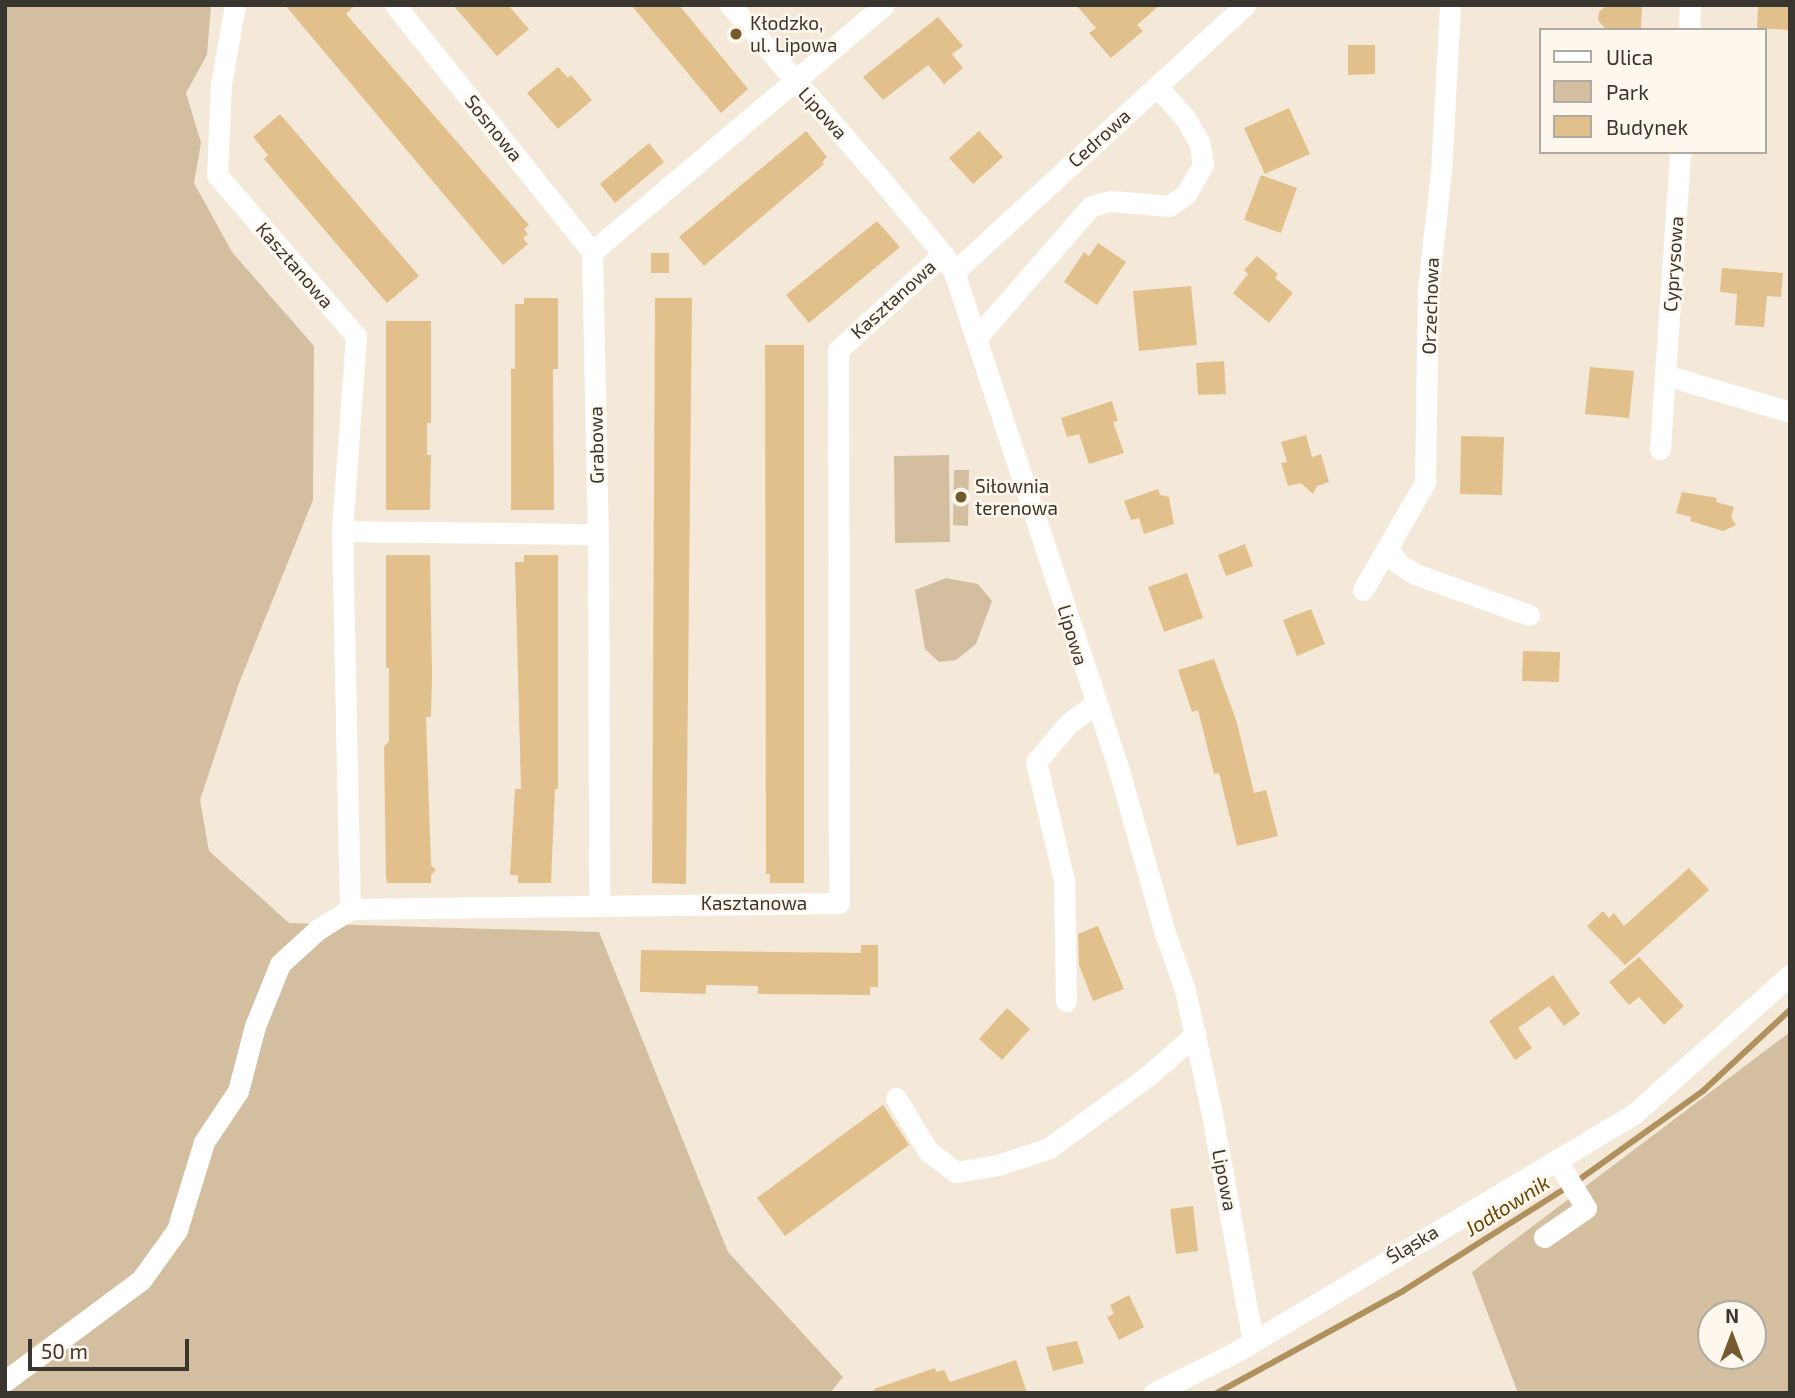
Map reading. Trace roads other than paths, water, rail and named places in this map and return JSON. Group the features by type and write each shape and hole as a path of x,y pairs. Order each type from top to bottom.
{"street":[{"name":"Kasztanowa","path":"235,5 221,84 217,175 356,336 342,531 350,909 839,903 838,350 948,263"},
{"name":"Sosnowa","path":"395,5 592,252"},
{"name":"Lipowa","path":"730,5 948,263 976,338 1094,704 1118,766 1196,1034 1253,1341"},
{"path":"592,252 884,5"},
{"name":"Cedrowa","path":"948,263 1157,86 1245,5"},
{"name":"Orzechowa","path":"1363,590 1425,482 1428,289 1441,172 1450,5"},
{"path":"1689,28 1690,5"},
{"path":"976,338 1091,206 1111,201 1169,206 1186,194 1203,164 1199,142 1185,118 1157,86"},
{"name":"Cyprysowa","path":"1660,449 1680,154"},
{"name":"Grabowa","path":"592,252 598,534 599,904"},
{"path":"1665,375 1790,412"},
{"path":"342,531 598,534"},
{"path":"1388,548 1398,563 1415,573 1529,615"},
{"path":"1066,1001 1064,880 1036,762 1068,724 1094,704"},
{"path":"5,1381 141,1280 177,1230 204,1142 238,1091 255,1026 280,964 317,930 350,909"},
{"name":"Śląska","path":"1154,1393 1253,1341 1561,1168 1635,1113 1790,975"},
{"path":"896,1098 928,1151 956,1172 998,1165 1049,1148 1149,1075 1196,1034"},
{"path":"1544,1237 1586,1208 1561,1168"}],"waterway":[{"name":"Jodłownik","path":"1217,1393 1403,1291 1580,1179 1703,1091 1790,1010"}],"place":[{"name":"Kłodzko, ul. Lipowa","path":"736,34"},
{"name":"Siłownia terenowa","path":"961,497"}]}
